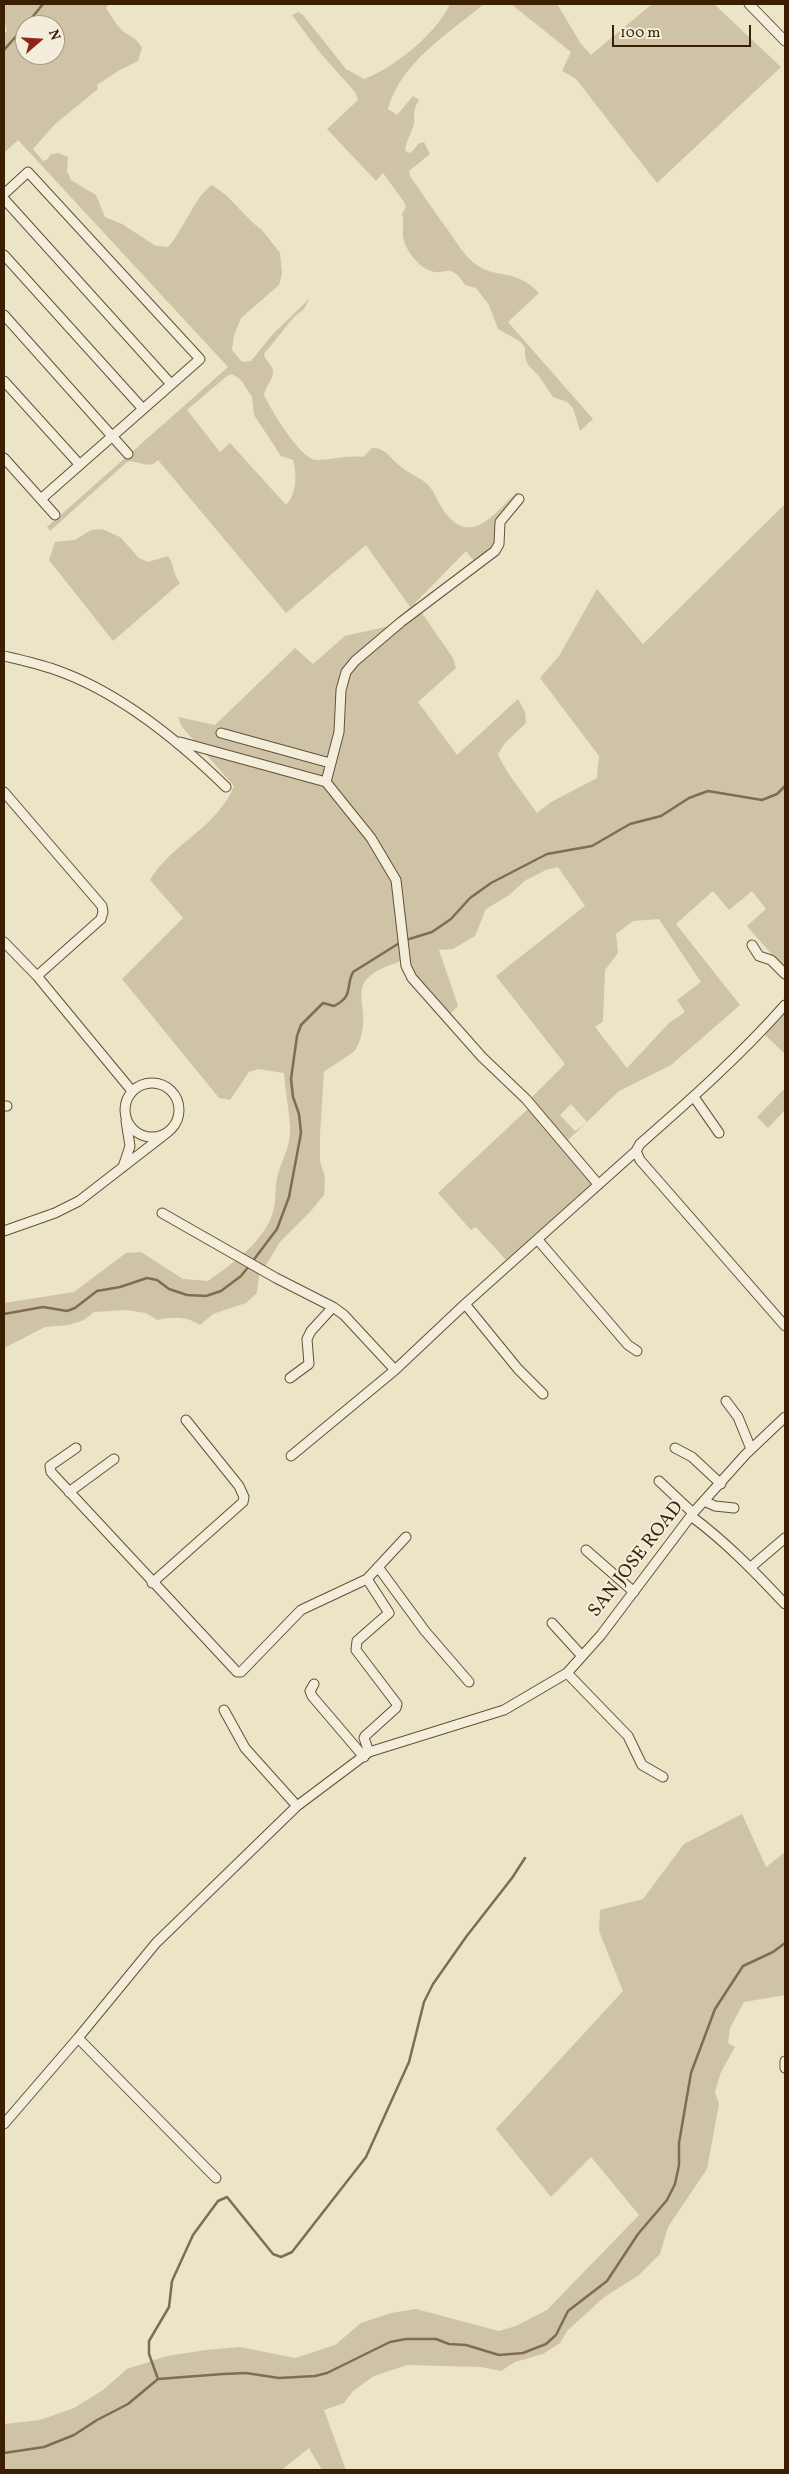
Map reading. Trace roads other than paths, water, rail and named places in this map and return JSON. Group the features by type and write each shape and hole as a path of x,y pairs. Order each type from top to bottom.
{"street":[{"path":"749,4 785,41"},
{"path":"4,194 28,172 200,359 41,499"},
{"path":"4,199 172,384"},
{"path":"4,255 143,409"},
{"path":"4,315 128,454"},
{"path":"4,381 80,465"},
{"path":"4,458 55,515"},
{"path":"326,782 339,732 341,690 346,672 354,661 401,622 494,550 499,544 500,522 520,499"},
{"path":"4,656 56,670 126,706 175,740 226,786"},
{"path":"221,733 330,763"},
{"path":"175,740 326,782 372,838 396,880 404,958 412,978 444,1016 526,1099 598,1184"},
{"path":"4,792 102,906 104,912 101,919 37,976"},
{"path":"4,942 37,976 132,1091"},
{"path":"752,945 759,956 770,960 785,974"},
{"path":"291,1456 395,1370 465,1304 636,1152 640,1144 694,1097 760,1033 785,1005"},
{"path":"4,1231 55,1213 79,1201 122,1169 168,1132 178,1118 179,1109 173,1093 159,1084 150,1083 142,1085 132,1091 126,1102 130,1146 122,1169"},
{"path":"694,1097 719,1133"},
{"path":"126,1118 135,1132 143,1136 161,1136 168,1132"},
{"path":"636,1152 646,1167 785,1326"},
{"path":"162,1213 276,1278 333,1307 348,1319 368,1343 395,1370"},
{"path":"538,1240 628,1345 637,1351"},
{"path":"465,1304 518,1369 543,1394"},
{"path":"290,1378 309,1364 307,1339 311,1331 333,1307"},
{"path":"726,1401 738,1417 751,1449"},
{"name":"SAN JOSE ROAD","path":"4,2124 156,1943 297,1806 367,1754 504,1710 567,1673 634,1592 692,1514 751,1449 785,1417"},
{"path":"152,1583 243,1502 244,1497 239,1486 186,1420"},
{"path":"76,1448 50,1466 49,1469 152,1583 237,1672 241,1672 301,1610 367,1579 406,1537"},
{"path":"674,1448 692,1457 721,1484"},
{"path":"69,1492 114,1459"},
{"path":"659,1482 751,1567 785,1604"},
{"path":"704,1501 715,1506 734,1508"},
{"path":"751,1567 785,1538"},
{"path":"586,1550 634,1592"},
{"path":"378,1567 425,1631 469,1682"},
{"path":"367,1579 389,1613 357,1641 356,1650 397,1704 396,1708 364,1738 367,1754"},
{"path":"552,1624 582,1656"},
{"path":"567,1673 628,1736 642,1765 663,1777"},
{"path":"314,1684 310,1690 312,1696 367,1754"},
{"path":"224,1710 245,1748 297,1806"},
{"path":"78,2038 216,2178"},
{"path":"785,2061 785,2068"}],"waterway":[{"path":"34,15 43,4"},
{"path":"4,50 15,37"},
{"path":"406,940 432,932 451,919 470,898 491,883 547,854 592,846 630,824 661,816 689,798 708,791 762,800 777,794 785,786"},
{"path":"252,1262 277,1229 289,1197 301,1133 291,1079 297,1036 301,1025 323,1003 334,1006 344,999 347,995 353,972 401,942"},
{"path":"4,1314 43,1307 67,1311 75,1308 97,1291 120,1287 147,1278 157,1280 169,1289 187,1295 206,1296 221,1291 241,1276 249,1266"},
{"path":"158,2379 149,2354 149,2341 169,2307 172,2281 193,2235 218,2201 227,2197 273,2254 281,2257 292,2252 366,2157 409,2062 424,2002 433,1984 525,1858"},
{"path":"4,2453 44,2447 74,2435 97,2420 128,2404 158,2379 246,2373 279,2378 315,2376 327,2373 390,2342 406,2339 436,2339 449,2344 466,2345 499,2355 523,2353 546,2344 556,2335 568,2311 607,2281 638,2234 667,2200 675,2184 679,2165 679,2143 691,2073 715,2009 743,1966 773,1952 785,1943"}]}
